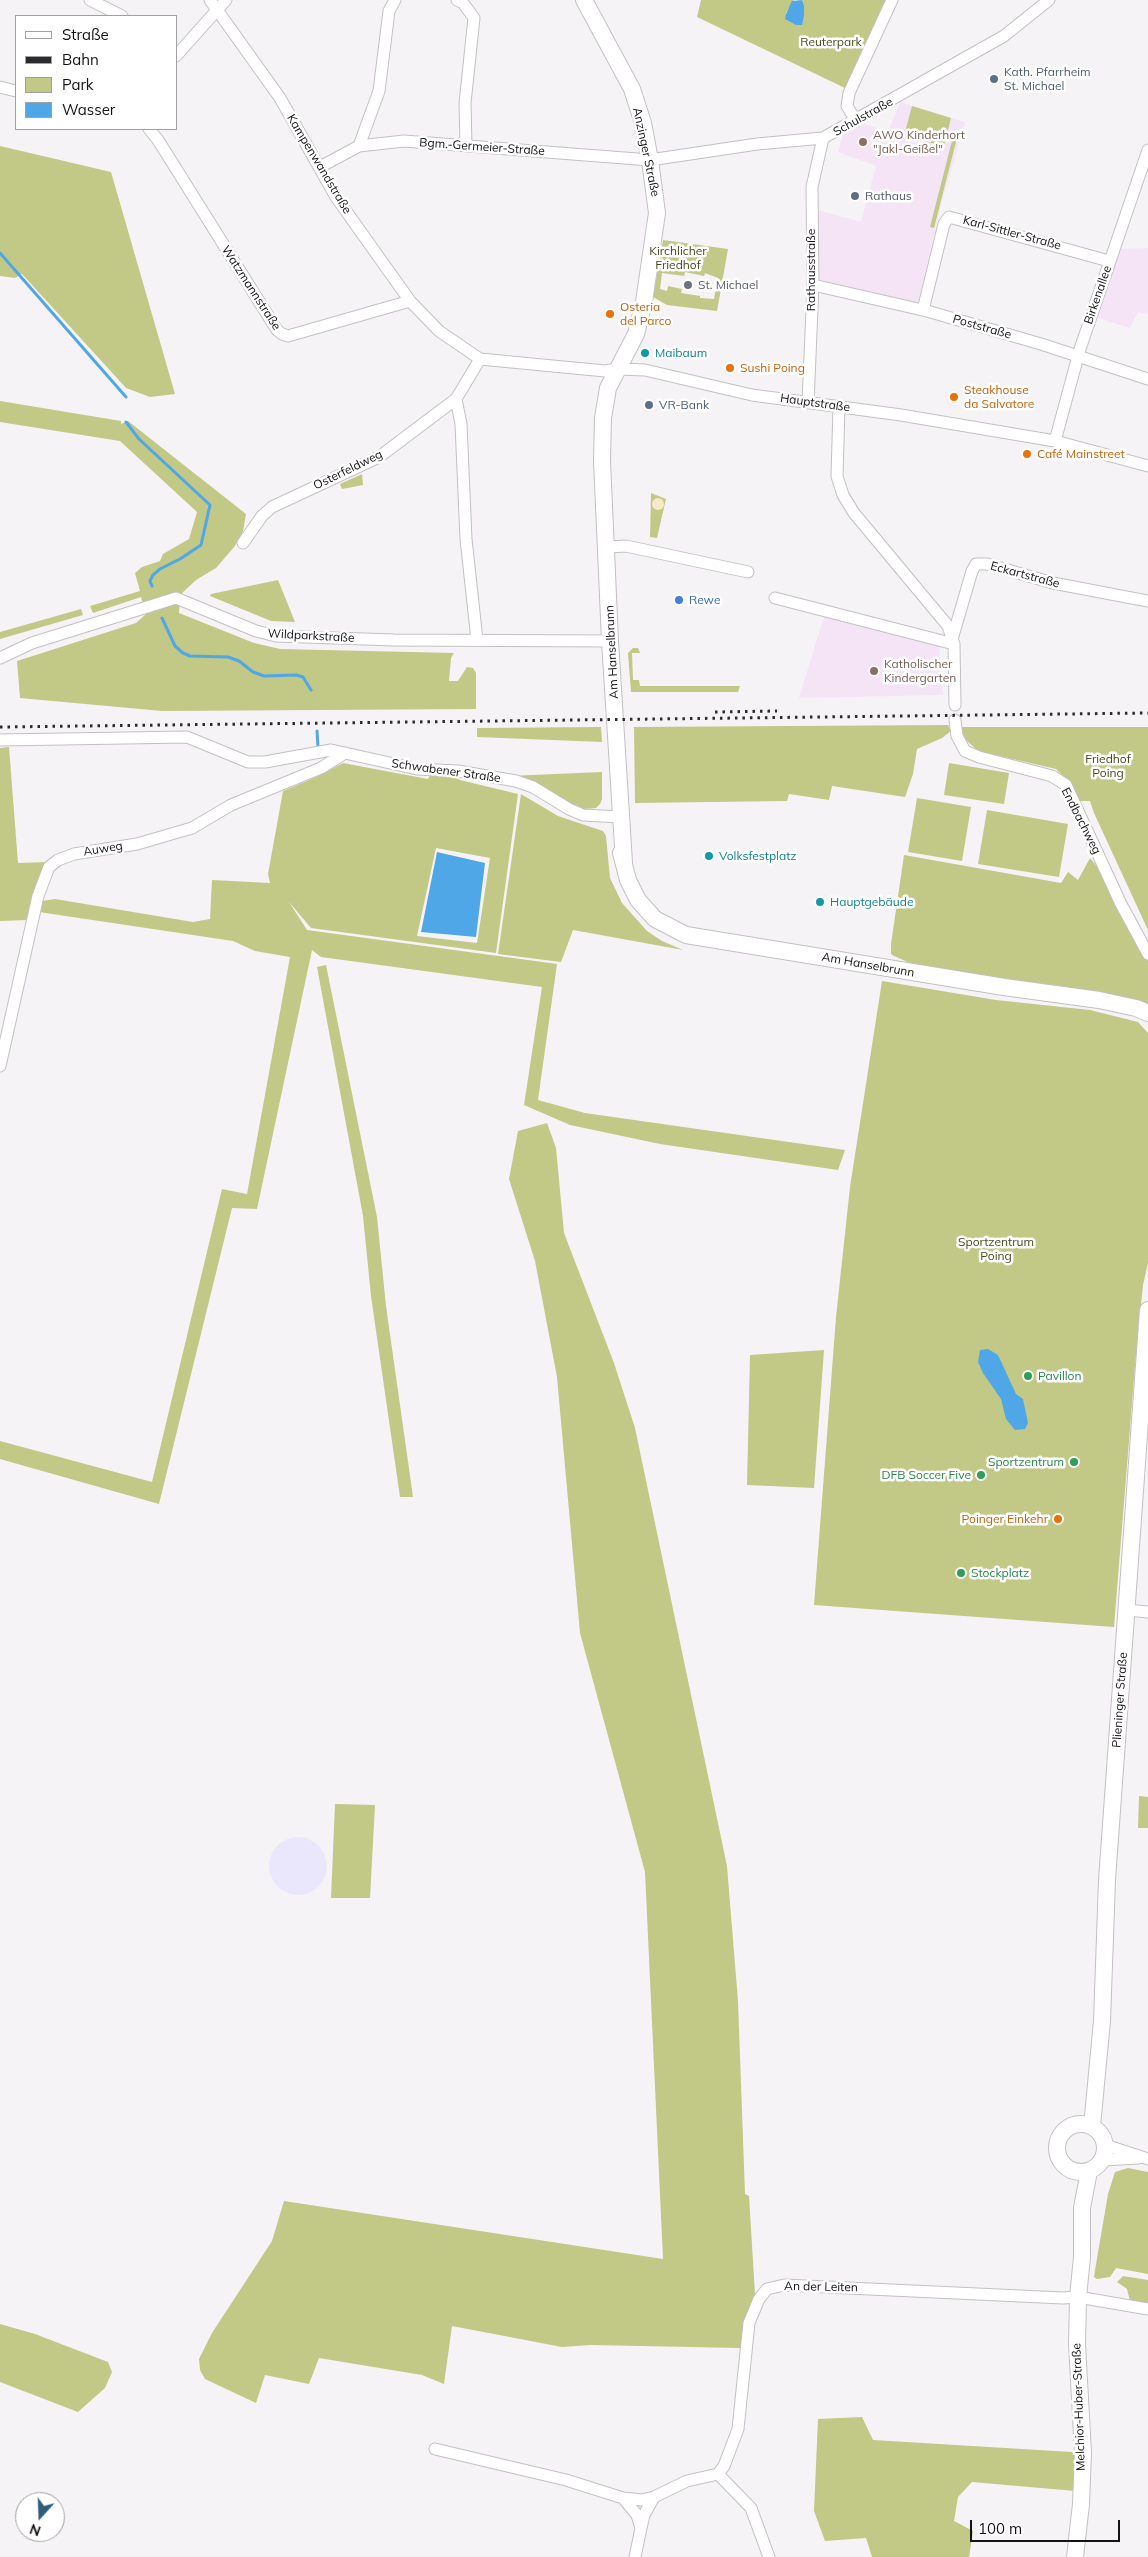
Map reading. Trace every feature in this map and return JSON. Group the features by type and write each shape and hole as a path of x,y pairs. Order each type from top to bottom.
{"street":[{"path":"90,0 120,15"},
{"name":"Kampenwandstraße","path":"210,0 280,98 336,197 410,301 439,331 480,359"},
{"path":"178,51 226,0"},
{"path":"359,146 379,91 389,12 395,0"},
{"path":"457,0 463,3 474,18 465,103 466,145"},
{"name":"Anzinger Straße","path":"584,0 625,73 642,123 657,205 656,237 644,302 636,334 618,369"},
{"path":"856,121 846,106 849,94 892,0"},
{"name":"Schulstraße","path":"650,160 757,144 823,138 1004,36 1049,0"},
{"path":"0,87 15,91"},
{"name":"Watzmannstraße","path":"150,130 158,140 277,330 282,334 288,336 410,301"},
{"name":"Rathausstraße","path":"808,403 813,285 812,187 823,138"},
{"name":"Bgm.-Germeier-Straße","path":"320,167 359,146 404,141 650,160"},
{"name":"Birkenallee","path":"1055,441 1078,356 1148,150"},
{"name":"Karl-Sittler-Straße","path":"923,310 944,224 949,217 1110,261"},
{"name":"Poststraße","path":"813,285 923,310 1148,379"},
{"path":"477,640 466,539 461,424 456,400 480,359"},
{"name":"Hauptstraße","path":"480,359 605,371 618,369 645,370 742,393 901,415 1055,441 1148,466"},
{"name":"Am Hanselbrunn","path":"618,369 608,388 602,418 602,462 610,641 620,817 618,840 631,888 646,910 673,930 686,935 1004,988 1099,1000 1136,1008 1148,1014"},
{"name":"Osterfeldweg","path":"243,543 262,516 272,507 379,457 456,400"},
{"path":"839,407 837,476 843,495 854,513 948,626 954,640 955,705"},
{"path":"607,547 626,546 748,572"},
{"name":"Eckartstraße","path":"954,640 972,571 976,564 987,564 1053,583 1148,601"},
{"name":"Wildparkstraße","path":"0,658 32,643 63,632 176,598 267,635 376,640 610,641"},
{"path":"775,598 954,640"},
{"name":"Endbachweg","path":"955,720 957,736 965,751 972,755 1052,776 1066,785 1121,904 1148,954"},
{"name":"Schwabener Straße","path":"0,740 187,737 248,762 264,762 331,750 418,769 458,771 516,781 533,787 568,809 583,815 620,817"},
{"name":"Auweg","path":"0,1066 38,896 49,867 58,860 74,854 137,844 192,828 231,805 321,768 345,753"},
{"name":"Plieninger Straße","path":"1092,2126 1102,2021 1106,1880 1148,1310"},
{"path":"1127,1610 1148,1612"},
{"name":"Plieninger Straße","path":"1082,2171 1061,2163 1057,2147 1062,2132 1074,2125 1095,2089"},
{"path":"1074,2125 1092,2126 1103,2136 1104,2152"},
{"path":"1082,2171 1104,2152"},
{"path":"1104,2152 1147,2159"},
{"name":"Melchior-Huber-Straße","path":"1075,2557 1081,2504 1083,2453 1077,2344 1078,2297 1082,2257 1082,2171"},
{"name":"An der Leiten","path":"718,2474 730,2452 738,2429 749,2323 759,2299 767,2289 784,2285 1063,2298 1078,2297 1148,2309"},
{"path":"435,2449 566,2480 623,2498 642,2500 654,2497 687,2481 718,2474 751,2508 769,2557"},
{"path":"636,2557 644,2515 654,2497"},
{"path":"623,2498 637,2515 641,2528"}],"shaded area":[{"path":"900,102 965,122 941,205 918,303 819,280 818,210 861,222 876,166 838,152 844,132 861,123 888,132"},
{"path":"1148,248 1148,314 1138,312 1130,328 1092,316 1117,249"},
{"name":"Katholischer Kindergarten","path":"824,616 939,646 943,695 799,698"},
{"path":"292,1837 304,1837 319,1845 327,1860 327,1872 319,1887 304,1895 292,1895 277,1887 269,1872 269,1860 277,1845"}],"green space":[{"name":"Reuterpark","path":"701,0 794,0 786,13 786,19 804,5 802,0 888,0 847,89 697,17"},
{"path":"912,106 951,118 944,146 904,136"},
{"path":"954,133 958,134 934,228 930,227"},
{"path":"0,146 111,172 175,394 150,397 126,388 22,274 15,278 0,276"},
{"name":"Kirchlicher Friedhof","path":"663,240 728,249 717,311 667,305 653,297","holes":["685,272 704,276 705,273 718,278 714,299 700,298 700,296 681,293 682,289 668,286 667,291 660,289 662,273 684,276"]},
{"path":"0,401 121,421 121,424 128,421 246,514 243,531 235,546 216,568 196,580 180,595 179,613 254,643 280,649 454,653 451,658 449,681 458,681 467,667 473,668 476,673 476,709 162,711 20,698 17,661 136,623 146,614 141,597 93,613 90,606 140,591 135,573 142,567 160,561 163,554 189,539 197,512 120,441 0,422"},
{"path":"362,474 363,485 342,489 340,484"},
{"path":"651,493 666,499 657,538 650,537"},
{"path":"278,580 295,622 271,621 210,596 211,594"},
{"path":"81,609 83,615 0,639 0,632"},
{"path":"633,648 638,648 640,653 632,653 633,680 639,680 640,686 740,686 738,692 631,692 628,653"},
{"path":"948,725 951,731 942,738 917,749 913,774 905,797 832,786 829,800 789,794 787,801 635,803 634,727"},
{"path":"601,727 602,742 477,737 477,728"},
{"name":"Friedhof Poing","path":"960,727 1148,727 1148,930 1090,801 1079,801 1070,783 1056,769 978,751 966,740"},
{"path":"9,747 18,863 47,862 31,899 28,920 0,921 0,748"},
{"path":"343,763 428,779 431,773 453,775 460,780 518,794 496,953 311,928 289,902 307,930 557,964 538,1100 585,1113 845,1150 838,1170 660,1144 570,1125 524,1105 542,987 321,957 312,950 257,1209 232,1208 159,1504 0,1459 0,1441 152,1482 222,1189 247,1194 290,957 255,951 233,941 39,912 42,901 55,899 193,922 210,919 212,880 270,883 268,874 283,791","holes":["436,848 490,858 477,943 417,936"]},
{"path":"949,763 1009,773 1004,804 944,795"},
{"path":"602,772 602,799 600,804 596,808 584,809 509,776"},
{"path":"521,794 558,816 603,831 606,836 610,878 622,903 647,931 662,941 683,950 573,930 561,962 498,954"},
{"path":"917,798 971,807 962,861 908,852"},
{"path":"987,810 1068,824 1059,877 978,864"},
{"path":"904,855 1061,883 1068,872 1078,880 1090,858 1101,871 1148,961 1148,1007 910,963 894,956 891,954 891,944"},
{"path":"326,965 377,1217 386,1306 413,1497 400,1497 371,1296 363,1216 317,967"},
{"name":"Sportzentrum Poing","path":"882,981 996,1000 1090,1010 1138,1022 1148,1033 1148,1263 1143,1285 1135,1366 1114,1627 814,1605 836,1317 850,1187"},
{"path":"547,1123 556,1148 564,1233 614,1363 635,1428 727,1866 738,2001 745,2194 749,2196 755,2294 744,2321 741,2348 590,2345 562,2347 452,2326 444,2384 422,2375 319,2358 309,2384 265,2375 256,2403 205,2379 200,2370 199,2359 212,2333 272,2241 284,2201 663,2259 645,1872 580,1633 557,1377 535,1261 509,1179 518,1131"},
{"path":"824,1350 814,1488 747,1485 750,1355"},
{"path":"1139,1796 1148,1797 1148,1828 1138,1828"},
{"path":"335,1804 375,1805 370,1898 331,1898"},
{"path":"1128,2168 1148,2172 1148,2274 1116,2268 1110,2277 1097,2279 1094,2277 1108,2194 1115,2172"},
{"path":"1123,2276 1148,2280 1148,2305 1130,2301 1127,2289 1117,2282"},
{"path":"0,2324 35,2334 108,2362 112,2372 105,2388 78,2412 0,2382"},
{"path":"862,2417 873,2440 1072,2452 1075,2456 1075,2491 972,2482 958,2497 954,2521 973,2531 969,2557 872,2557 866,2538 825,2541 814,2511 818,2419"}],"sand":[{"path":"658,498 664,504 658,510 652,504"}],"water":[{"path":"802,0 804,16 802,25 796,25 785,19 786,14 792,1"},
{"path":"437,852 485,863 476,937 421,932"},
{"path":"988,1349 998,1355 1016,1394 1023,1399 1028,1423 1025,1429 1015,1430 1006,1419 1001,1399 983,1373 978,1362 980,1350"}],"waterway":[{"path":"0,253 126,397"},
{"path":"126,422 139,439 210,505 201,545 160,569 153,575 150,581 152,586"},
{"path":"162,618 175,646 183,653 190,656 228,657 239,661 253,672 264,676 296,675 303,677 311,690"},
{"path":"317,731 318,747"}],"railway":[{"path":"715,712 777,711"},
{"path":"0,727 1148,713"}],"place":[{"name":"Kath. Pfarrheim St. Michael","path":"994,79"},
{"name":"AWO Kinderhort \"Jakl-Geißel\"","path":"863,142"},
{"name":"Rathaus","path":"855,196"},
{"name":"St. Michael","path":"688,285"},
{"name":"Osteria del Parco","path":"610,314"},
{"name":"Maibaum","path":"645,353"},
{"name":"Sushi Poing","path":"730,368"},
{"name":"Steakhouse da Salvatore","path":"954,397"},
{"name":"VR-Bank","path":"649,405"},
{"name":"Café Mainstreet","path":"1027,454"},
{"name":"Rewe","path":"679,600"},
{"name":"Katholischer Kindergarten","path":"874,671"},
{"name":"Volksfestplatz","path":"709,856"},
{"name":"Hauptgebäude","path":"820,902"},
{"name":"Pavillon","path":"1028,1376"},
{"name":"Sportzentrum","path":"1074,1462"},
{"name":"DFB Soccer Five","path":"981,1475"},
{"name":"Poinger Einkehr","path":"1058,1519"},
{"name":"Stockplatz","path":"961,1573"}]}
